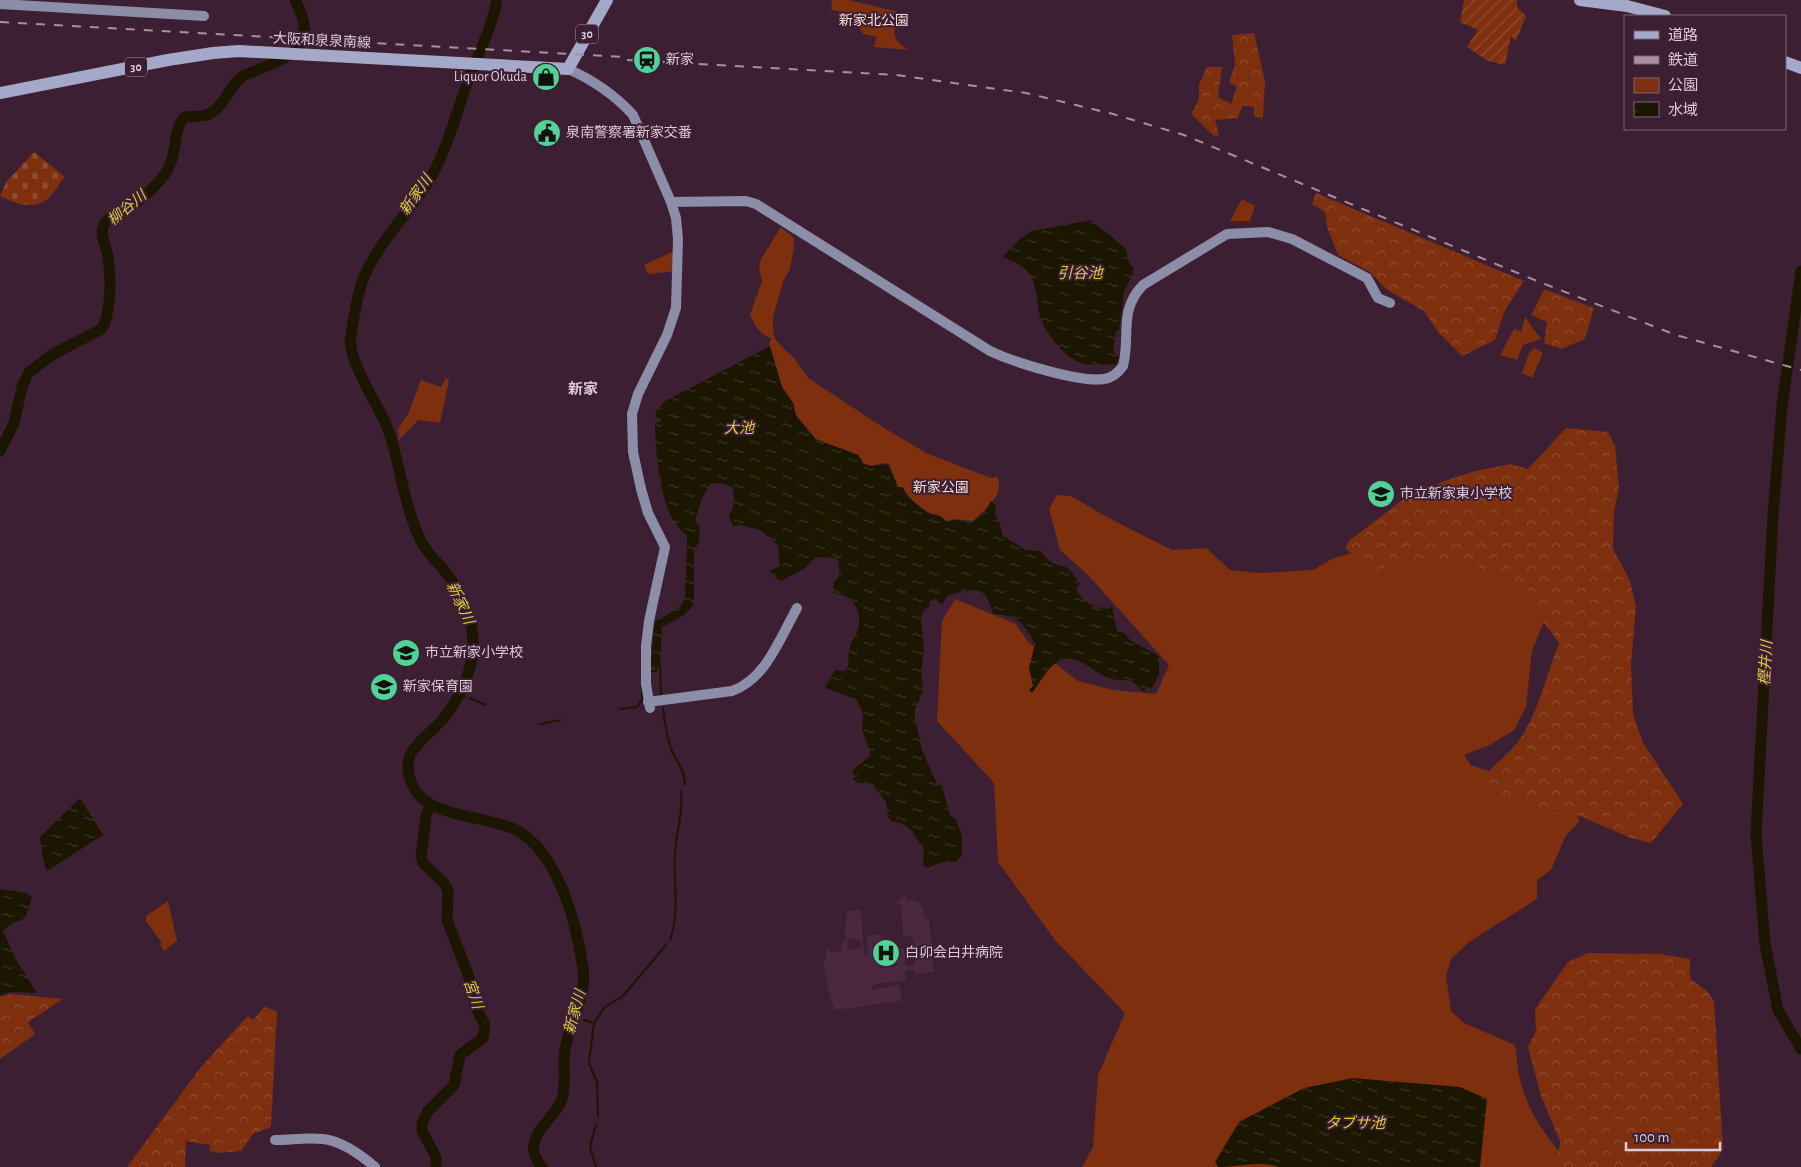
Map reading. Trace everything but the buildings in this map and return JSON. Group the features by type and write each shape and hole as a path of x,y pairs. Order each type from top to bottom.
{"main road":[{"name":"30","path":"568,68 606,0"},
{"path":"1580,0 1627,6 1661,15"},
{"name":"大阪和泉泉南線","path":"0,93 213,53 273,53 475,65 568,68"},
{"path":"1786,62 1801,68"}],"street":[{"path":"2,3 204,16"},
{"path":"568,68 601,87 621,102 633,115 671,202 676,218 678,239 676,308 667,334 638,394 632,414 633,452 641,489 648,513 665,547 650,621 646,671 649,705 732,691 745,686 760,672 796,608"},
{"path":"671,202 746,201 756,204 992,351 1023,364 1088,378 1111,377 1123,366 1127,311 1133,296 1143,285 1227,234 1268,232 1292,239 1366,278 1378,298 1390,303"},
{"path":"275,1140 322,1138 331,1140 360,1155 375,1167"}],"shaded area":[{"name":"白卯会白井病院","path":"907,896 907,901 914,900 915,903 920,903 921,907 923,907 925,919 929,918 935,972 915,974 914,970 905,970 906,980 875,984 875,986 871,987 871,990 900,985 901,1001 835,1010 829,993 823,962 826,961 827,948 830,948 831,952 842,951 841,945 847,937 844,935 847,911 861,910 864,957 868,956 867,935 881,935 881,942 892,944 893,948 904,949 906,965 904,966 915,965 914,939 910,936 903,936 901,904 897,904 896,901 901,901 901,897","holes":["849,939 861,940 861,948 848,950 846,944","879,960 896,960 898,966 880,968"]}],"green space":[{"name":"新家北公園","path":"832,0 849,0 898,12 894,34 898,42 909,50 874,47 877,37 863,34 851,13 831,10"},
{"path":"1464,0 1517,0 1517,7 1526,16 1516,41 1511,36 1505,65 1488,61 1467,47 1478,30 1460,22"},
{"path":"1254,33 1265,81 1263,118 1254,116 1254,107 1242,105 1238,118 1215,120 1219,135 1214,136 1191,114 1199,99 1199,85 1207,67 1222,67 1218,97 1231,104 1237,87 1229,82 1235,65 1232,35"},
{"path":"34,152 65,177 53,193 45,201 34,205 16,203 0,196 7,181"},
{"path":"1316,193 1524,281 1504,312 1495,340 1462,356 1438,332 1424,311 1386,289 1370,272 1338,255 1327,227 1325,212 1312,204"},
{"path":"1242,199 1255,206 1250,221 1230,221"},
{"name":"新家公園","path":"781,227 794,238 794,247 790,269 783,282 773,317 775,339 795,359 808,378 881,426 926,453 991,478 997,477 999,490 996,496 988,507 973,521 955,519 947,521 941,516 928,512 912,500 903,487 898,487 889,464 884,463 872,466 864,464 858,455 816,439 796,415 793,403 782,387 769,344 771,338 758,329 750,315 762,281 759,267 761,259"},
{"path":"674,251 675,271 648,274 644,265"},
{"path":"1544,289 1594,308 1585,339 1561,349 1544,343 1547,322 1531,315"},
{"path":"1525,317 1541,339 1523,345 1517,360 1500,355 1514,329 1521,332"},
{"path":"1535,348 1543,353 1532,378 1522,373 1529,353"},
{"path":"446,378 449,380 440,423 418,420 399,440 398,429 408,414 421,380 441,387"},
{"path":"1566,428 1608,432 1615,446 1619,488 1614,511 1613,549 1630,581 1636,607 1631,664 1633,713 1642,741 1683,804 1651,843 1631,838 1577,815 1542,813 1491,788 1483,778 1514,747 1525,732 1536,708 1559,643 1542,620 1519,596 1494,576 1481,568 1468,564 1434,563 1373,571 1345,548 1349,541 1405,498 1444,481 1475,471 1511,464 1528,469"},
{"path":"1057,495 1071,496 1105,516 1172,550 1206,548 1230,570 1259,573 1313,570 1332,559 1407,535 1559,587 1532,650 1526,707 1514,730 1490,745 1464,755 1471,765 1575,801 1579,822 1565,837 1551,870 1537,880 1537,899 1469,942 1451,959 1446,976 1451,1011 1464,1023 1515,1045 1520,1078 1529,1107 1549,1139 1573,1167 1082,1167 1093,1147 1098,1075 1125,1013 1055,940 998,862 994,783 937,721 942,621 955,599 1016,624 1028,642 1078,681 1113,690 1156,694 1169,665 1087,574 1060,550 1049,509"},
{"path":"168,901 177,941 164,951 160,945 162,943 146,921 146,916"},
{"path":"1588,953 1659,954 1690,959 1690,979 1707,991 1714,1001 1723,1150 1711,1167 1557,1167 1560,1141 1541,1096 1528,1047 1536,1031 1535,1009 1568,962"},
{"path":"10,994 63,999 28,1022 35,1034 0,1059 0,997"},
{"path":"264,1007 277,1011 271,1127 253,1134 241,1151 220,1153 209,1151 210,1145 186,1141 185,1167 127,1167 201,1067 248,1016 253,1020"}],"water":[{"name":"引谷池","path":"1091,220 1126,249 1130,265 1133,266 1133,274 1124,292 1119,330 1116,331 1113,352 1119,357 1116,364 1085,364 1078,362 1063,351 1050,336 1041,319 1031,277 1021,266 1002,257 1020,239 1032,231"},
{"name":"大池","path":"770,346 782,387 793,403 796,416 815,439 858,455 864,464 872,466 888,464 898,487 902,487 910,498 925,511 941,517 946,522 955,520 973,522 985,512 991,501 996,506 995,515 999,520 1003,536 1026,550 1041,551 1049,561 1070,570 1080,583 1076,589 1082,598 1089,604 1098,607 1108,609 1112,606 1117,631 1124,633 1131,641 1159,656 1159,675 1152,688 1143,691 1130,681 1109,678 1085,664 1066,659 1059,661 1047,671 1032,693 1029,690 1033,686 1029,668 1035,644 1019,621 1001,614 993,614 986,597 978,591 972,590 948,595 942,605 935,599 929,602 929,607 924,610 921,618 924,647 921,675 923,683 922,694 915,709 915,718 922,750 936,782 942,786 950,815 956,819 962,836 962,856 955,862 942,862 927,868 923,865 924,849 908,827 893,822 888,817 886,802 872,784 858,783 854,780 853,770 871,755 862,729 863,713 856,699 825,688 835,670 844,671 848,667 850,648 859,625 856,607 850,599 833,593 834,582 839,577 837,558 816,557 804,569 781,581 769,573 780,566 778,545 763,532 743,525 733,526 729,516 734,502 732,487 711,483 702,498 695,521 700,527 699,542 694,550 694,599 692,607 684,615 662,627 660,666 651,667 656,621 680,607 685,598 687,540 687,536 675,524 665,501 656,446 655,423 661,421 661,418 655,418 656,411 665,401"},
{"path":"80,798 103,835 47,871 44,864 40,837"},
{"path":"0,889 26,893 32,897 24,918 3,931 16,960 37,993 10,992 0,995"},
{"name":"タブサ池","path":"1353,1078 1460,1087 1487,1099 1480,1167 1279,1167 1257,1164 1218,1167 1215,1162 1239,1122 1304,1088"}],"waterway":[{"name":"柳谷川","path":"0,451 14,423 22,387 29,372 55,353 100,330 104,325 110,291 108,257 102,231 104,225 111,217 136,203 161,179 171,162 180,123 185,117 204,116 213,112 243,76 282,59 299,46 304,38 305,27 295,0"},
{"name":"新家川","path":"497,0 489,29 434,172 377,252 364,277 357,300 350,340 358,369 388,429 407,504 416,530 425,548 447,574 459,593 469,617 473,634 473,652 465,683 443,719 414,749 408,766 409,776 414,788 422,798 432,805 460,815 504,825 516,830 531,841 544,855 555,872 571,912 576,932 584,979 580,1000 565,1050 562,1099 540,1130 534,1144 535,1155 542,1167"},
{"name":"樫井川","path":"1801,271 1782,406 1773,515 1756,834 1765,944 1778,1010 1801,1049"},
{"path":"660,666 661,695"},
{"path":"650,671 656,671 656,667"},
{"path":"620,709 637,707 642,700 642,687"},
{"name":"新家川","path":"459,694 465,697"},
{"path":"469,698 486,705"},
{"path":"663,708 668,740 682,770 685,784"},
{"path":"540,724 561,720"},
{"path":"670,940 675,919 675,852 682,799 681,791"},
{"name":"宮川","path":"430,805 426,816 421,857 423,863 444,883 448,890 447,920 468,974 476,1008 485,1025 483,1038 460,1055 454,1085 428,1111 422,1124 422,1131 436,1157 436,1167"},
{"path":"598,1116 597,1082 589,1063 594,1023 605,1007 623,996 666,945"},
{"name":"新家川","path":"574,1016 579,1017"},
{"path":"584,1020 594,1023"},
{"path":"596,1124 590,1147 596,1167"}],"railway":[{"path":"0,22 624,57"},
{"path":"627,60 896,75 1026,93 1113,114 1184,135 1537,281 1676,335 1801,370"}],"place":[{"name":"新家","path":"647,60"},
{"name":"Liquor Okuda","path":"546,77"},
{"name":"泉南警察署新家交番","path":"547,133"},
{"name":"市立新家東小学校","path":"1381,494"},
{"name":"市立新家小学校","path":"406,653"},
{"name":"新家保育園","path":"384,687"},
{"name":"白卯会白井病院","path":"886,953"}],"district":[{"name":"新家","path":"583,389"}]}
